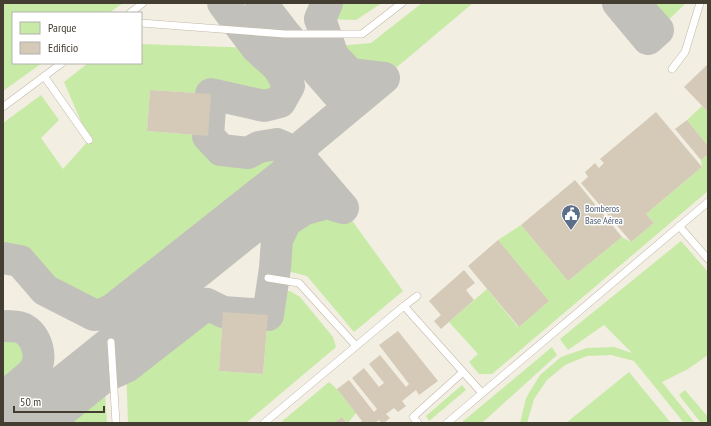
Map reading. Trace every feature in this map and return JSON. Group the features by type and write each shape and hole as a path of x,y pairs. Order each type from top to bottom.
{"lane":[{"path":"131,12 143,3"},
{"path":"142,23 285,34 362,34 402,3"},
{"path":"672,70 685,52 700,3"},
{"path":"3,107 61,64"},
{"path":"44,76 89,140"},
{"path":"447,423 708,202"},
{"path":"679,226 708,259"},
{"path":"268,278 299,283 356,346"},
{"path":"264,423 417,296"},
{"path":"404,306 482,393"},
{"path":"111,342 116,423"},
{"path":"418,423 413,417 463,372"}],"green space":[{"path":"3,3 123,3 110,12 12,12 12,64 41,64 3,91"},
{"path":"332,3 382,3 356,20 326,19"},
{"path":"422,3 473,3 384,78 350,74 333,56 337,46 371,43"},
{"path":"634,3 686,3 658,30"},
{"path":"142,44 257,48 278,67 289,86 280,102 264,106 211,94 150,90 147,131 208,136 227,155 248,153 259,147 277,144 295,152 291,167 113,309 103,314 94,315 45,290 20,261 3,258 3,123 41,95 59,120 41,138 63,169 89,140 64,82 87,64 142,64"},
{"path":"702,106 708,112 708,146 687,120"},
{"path":"708,154 708,191 492,374 479,374 469,362 478,354 449,322 487,289 518,327 549,301 498,240 521,225 568,281 622,237 631,242 654,223 646,214 702,167 701,160"},
{"path":"327,203 343,208 403,291 354,332 307,276 275,268 277,240 284,224 290,218 303,210"},
{"path":"681,241 708,272 708,355 688,369 662,382 695,423 684,423 634,361 611,355 587,356 565,365 547,380 534,399 527,423 520,423 526,398 540,375 561,357 587,348 614,347 632,353 604,325 568,350 560,339"},
{"path":"272,291 290,291 300,297 333,337 336,347 246,423 128,423 126,367 207,304 223,312 219,371 263,374 268,315"},
{"path":"3,326 18,327 27,331 35,341 38,360 34,371 3,397"},
{"path":"552,347 557,355 482,423 461,423"},
{"path":"629,372 671,423 566,423"},
{"path":"104,377 107,423 47,423"},
{"path":"329,382 337,389 356,413 348,423 342,417 335,422 336,423 280,423"},
{"path":"462,385 466,390 429,421 426,416"},
{"path":"685,390 708,417 708,423 701,423 679,395"}],"building":[{"path":"708,64 708,112 684,87"},
{"path":"150,90 211,94 208,136 147,131"},
{"path":"656,112 702,167 646,214 654,223 631,242 581,183 588,177 585,172 595,163 599,168 604,163 600,159"},
{"path":"687,120 708,146 708,154 701,160 675,129"},
{"name":"Bomberos Base Aérea","path":"575,180 622,237 568,281 521,225"},
{"path":"498,240 549,301 519,327 468,266"},
{"path":"464,270 475,283 466,290 474,300 441,329 434,321 441,315 429,301"},
{"path":"223,312 268,315 263,374 219,371"},
{"path":"398,331 438,381 419,395 416,390 402,401 406,406 398,412 394,408 386,414 390,418 384,423 381,423 379,420 375,423 359,423 362,421 337,389 349,380 374,412 377,409 352,378 364,368 379,387 384,383 369,364 380,355 406,387 409,384 379,345"},
{"path":"342,417 347,423 335,422"}],"taxiway":[{"path":"223,3 257,48 278,67 289,86 280,102 264,106 211,94 208,136 221,150 248,153 259,147 277,144 295,152 384,78 350,74 333,56 320,19 327,3"},
{"path":"261,3 285,34 349,107"},
{"path":"618,3 648,39 658,30 634,3"},
{"path":"3,258 20,261 45,290 94,315 103,314 113,309 280,177 291,167 295,152 343,208 327,203 305,209 286,221 277,240 275,268 268,315 223,312 207,304 126,367 104,377 47,423"},
{"path":"10,423 294,195"},
{"path":"3,326 18,327 27,331 35,341 38,353 37,366 34,371 3,397"}],"place":[{"name":"Bomberos Base Aérea","path":"571,231"}]}
